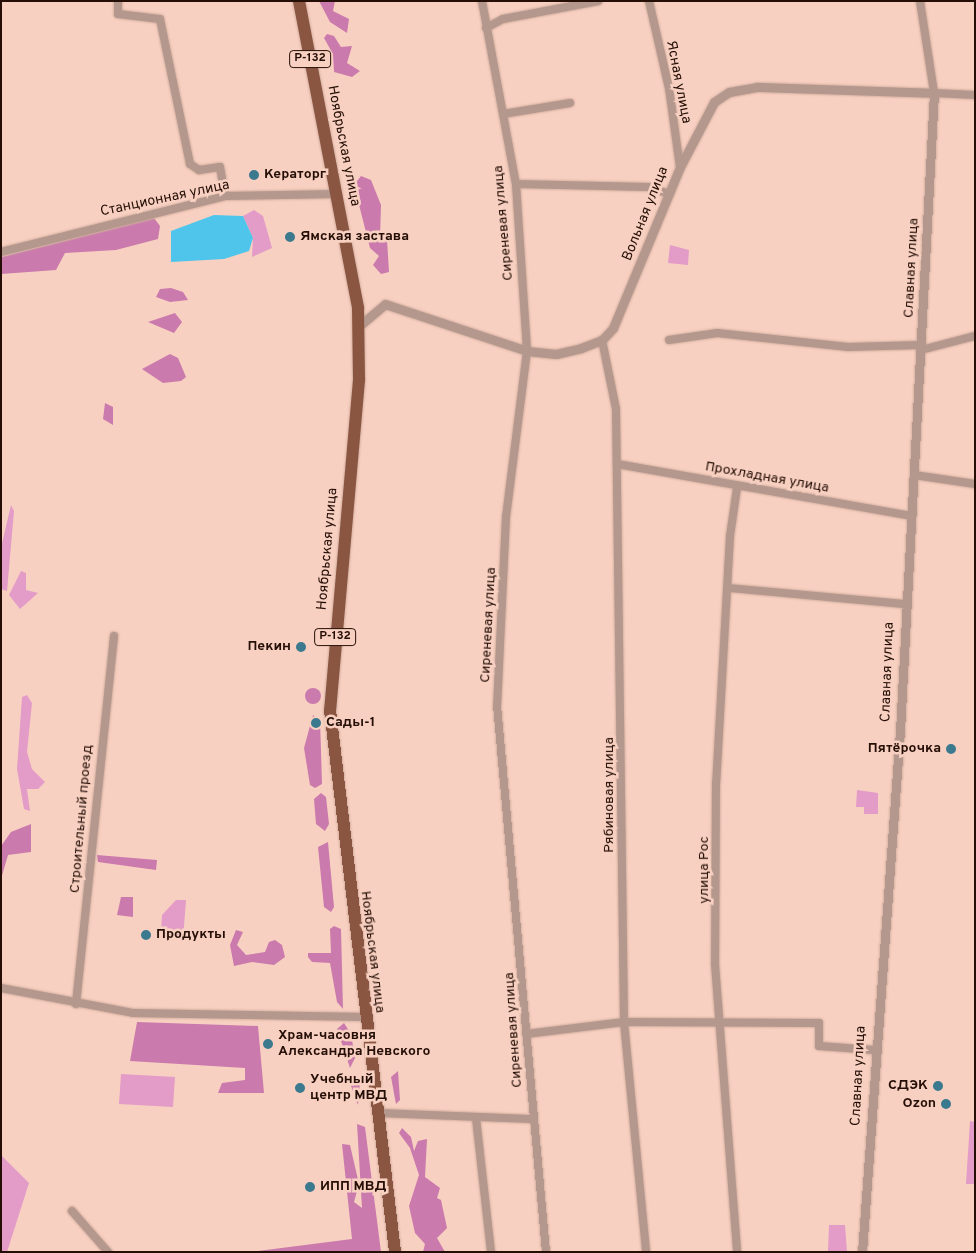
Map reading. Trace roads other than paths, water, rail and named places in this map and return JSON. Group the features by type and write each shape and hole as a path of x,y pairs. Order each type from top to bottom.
{"highway":[{"name":"Ноябрьская улица","path":"299,1 338,194 359,326 359,380 330,710 376,1113 395,1252"}],"street":[{"path":"118,1 118,14 160,19 190,164 199,170 220,167 225,196"},
{"name":"Сиреневая улица","path":"482,1 516,184 527,350 506,517 497,705 546,1252"},
{"path":"486,28 503,19 598,1"},
{"name":"Ясная улица","path":"649,1 669,88 680,167"},
{"path":"920,1 934,93"},
{"name":"Вольная улица","path":"602,340 622,311 680,167 704,116 729,92 757,87 975,95"},
{"name":"Славная улица","path":"862,1252 874,1050 900,732 905,604 912,516 934,93"},
{"path":"503,114 570,103"},
{"path":"516,184 648,187 669,194"},
{"name":"Станционная улица","path":"1,252 225,196 338,194"},
{"path":"359,326 385,304 527,350 556,354 602,340"},
{"path":"669,340 717,333 848,346 921,347 975,336"},
{"name":"Рябиновая улица","path":"602,340 616,410 624,1022 646,1252"},
{"name":"Прохладная улица","path":"617,464 737,488 912,516"},
{"path":"914,475 975,484"},
{"name":"улица Рос","path":"737,488 716,784 715,964 722,1022 737,1252"},
{"path":"729,588 905,604"},
{"name":"Строительный проезд","path":"76,1004 114,636"},
{"path":"1,988 76,1004 133,1013 366,1017"},
{"path":"526,1034 624,1022 819,1024 819,1046 874,1050"},
{"path":"376,1113 534,1119"},
{"path":"476,1118 491,1252"},
{"path":"72,1211 108,1252"}],"water":[{"path":"214,215 243,216 253,238 249,251 224,259 171,262 171,231"}],"place":[{"name":"Кераторг","path":"254,175"},
{"name":"Ямская застава","path":"290,237"},
{"name":"Пекин","path":"301,647"},
{"name":"Сады-1","path":"316,723"},
{"name":"Пятёрочка","path":"951,749"},
{"name":"Продукты","path":"146,935"},
{"name":"Храм-часовня Александра Невского","path":"268,1044"},
{"name":"СДЭК","path":"938,1086"},
{"name":"Учебный центр МВД","path":"300,1088"},
{"name":"Ozon","path":"946,1104"},
{"name":"ИПП МВД","path":"310,1187"}]}
